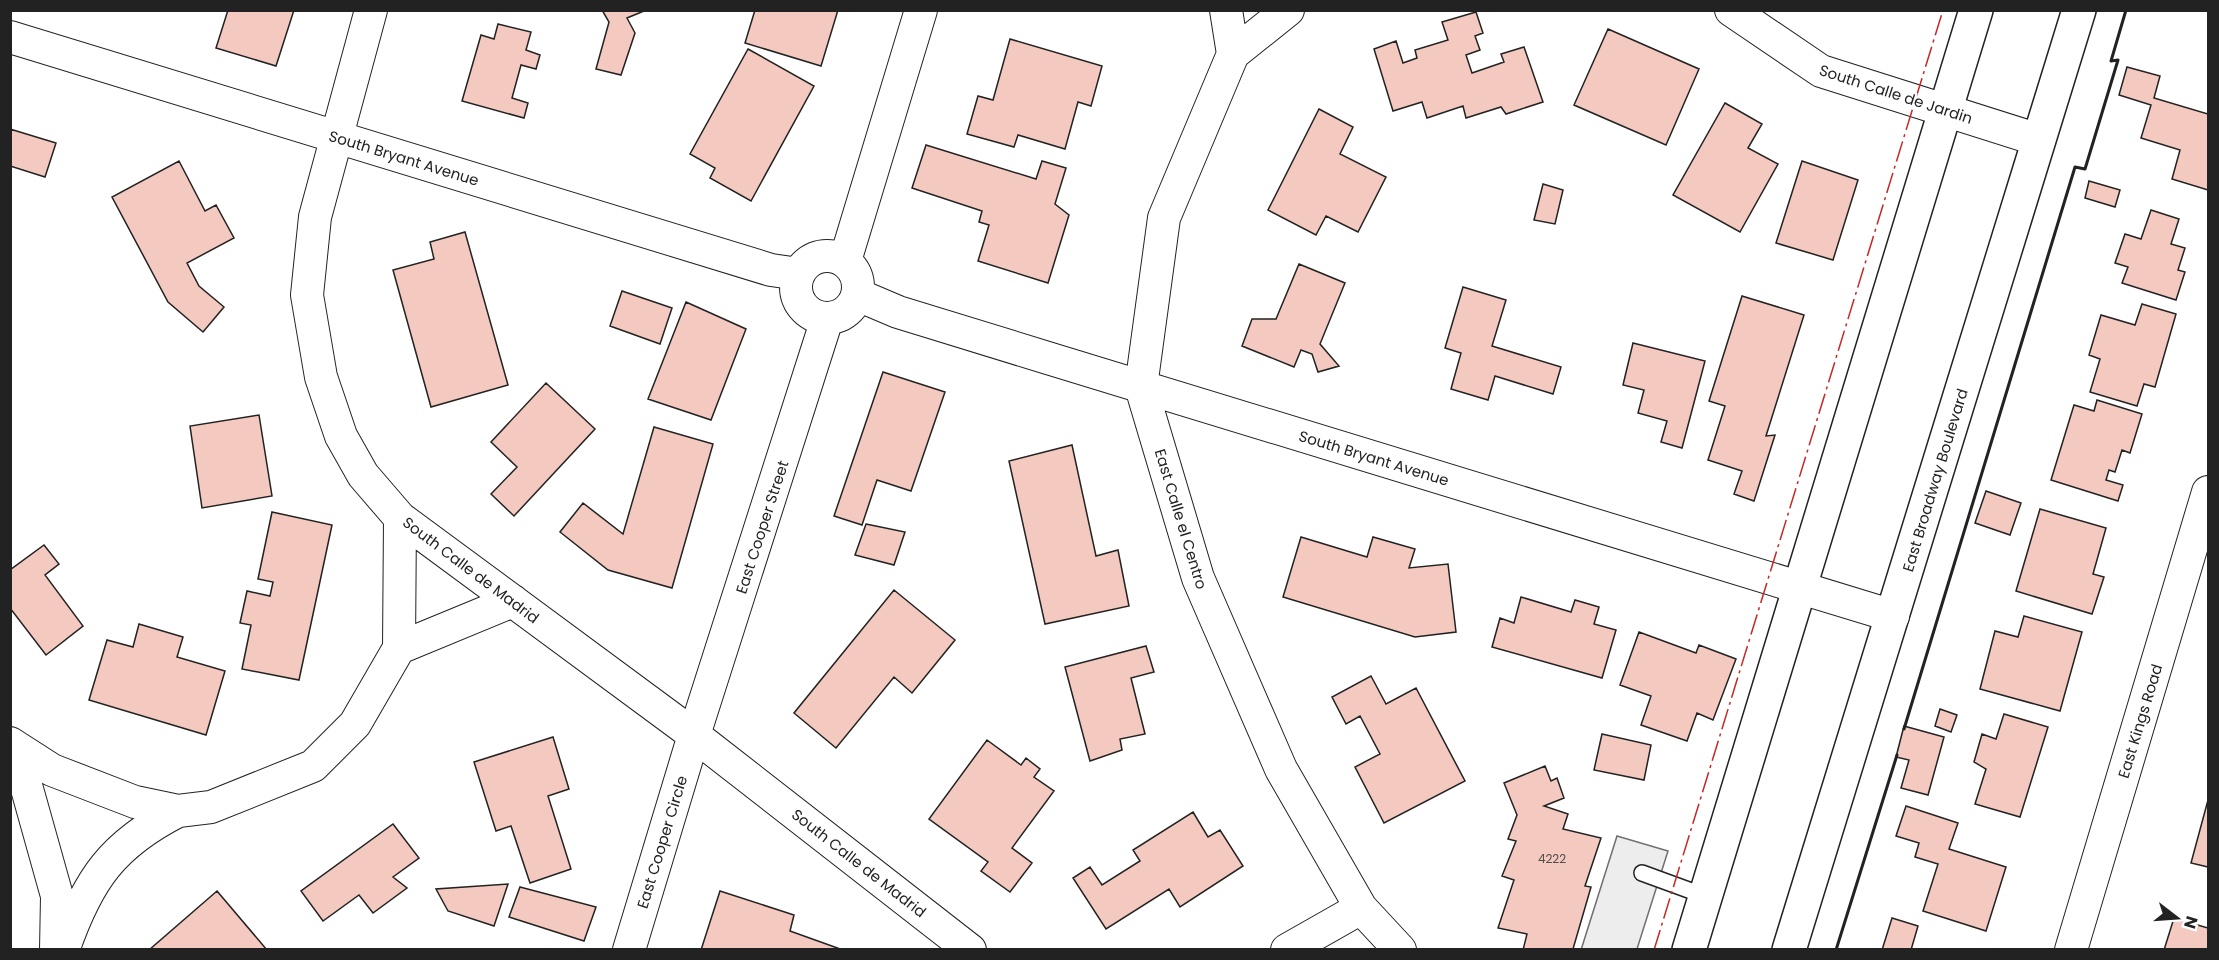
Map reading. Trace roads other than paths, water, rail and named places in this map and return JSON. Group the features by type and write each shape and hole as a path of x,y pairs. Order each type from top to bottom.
{"main road":[{"path":"1689,950 1798,587 1977,10"},
{"name":"East Broadway Boulevard","path":"1789,950 2079,10"}],"street":[{"name":"South Calle de Madrid","path":"371,10 315,217 307,295 321,377 341,436 363,475 400,518 694,735 970,950"},
{"path":"845,261 921,10"},
{"path":"1226,10 1233,54"},
{"name":"East Calle el Centro","path":"1288,10 1233,54 1164,218 1141,387 1202,588 1281,769 1361,908 1400,950"},
{"name":"South Calle de Jardin","path":"1731,10 1821,71 2040,140"},
{"name":"South Bryant Avenue","path":"10,37 771,270 799,274"},
{"path":"823,256 833,256 845,261 856,274 858,295 847,312 827,318 808,312 796,294 799,274 813,259 823,256"},
{"name":"South Bryant Avenue","path":"858,295 898,312 1893,616"},
{"name":"East Cooper Street","path":"694,735 827,318"},
{"name":"East Kings Road","path":"2071,950 2208,492"},
{"path":"10,744 52,770 89,786 135,802 178,811 211,807 313,766 355,724 399,648 400,518"},
{"path":"399,648 513,601"},
{"name":"East Cooper Circle","path":"629,950 694,735"},
{"path":"10,750 22,771 57,896 56,950"},
{"path":"63,950 77,911 103,868 144,828 178,811"},
{"path":"1287,950 1361,908"}],"lane":[{"path":"1642,873 1705,896"}]}
